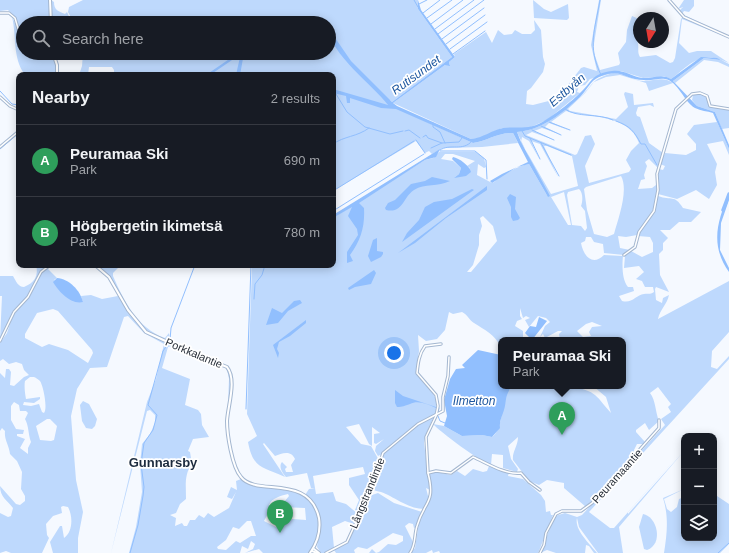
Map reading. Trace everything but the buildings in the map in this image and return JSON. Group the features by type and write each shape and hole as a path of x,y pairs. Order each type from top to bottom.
{"street":[{"path":"50,0 51,16"},
{"path":"669,0 684,17 729,37"},
{"path":"0,13 9,13 15,18 16,21"},
{"path":"55,60 57,72"},
{"path":"624,255 635,247 639,232 654,211 658,190 657,172 674,113 679,104 694,93 700,93 707,96 710,106 729,110"},
{"path":"0,97 10,106 16,109"},
{"path":"0,147 16,134"},
{"path":"0,341 14,312 28,297 41,272 46,268"},
{"name":"Porkkalantie","path":"98,268 109,277 128,310 146,332 227,367 231,379 227,429 238,474 248,483 292,490 309,500 317,512 320,523 318,536 312,551"},
{"path":"410,553 414,544 417,526 430,498 431,485 428,473 425,443 429,428 436,416 438,406 436,395 417,373 420,354 426,346 441,344"},
{"path":"436,416 444,411 443,397 448,376 449,357"},
{"name":"Långstrandintie","path":"326,553 347,542 370,492 383,453 418,424 436,416"},
{"name":"Peuramaantie","path":"540,553 554,516 562,511 581,512 592,504 659,428 659,420"},
{"path":"428,473 436,471 450,473 473,457 489,466 510,472 521,473 529,482 540,490"},
{"path":"312,551 318,553"}],"shaded area":[{"path":"0,0 49,0 50,16 16,16 16,19 8,10 0,11"},
{"path":"51,0 54,2 57,10 65,14 67,12 69,16 52,16"},
{"path":"83,0 418,0 418,9 452,57 392,102 390,100 387,104 473,143 502,134 513,133 518,143 482,147 443,148 432,154 429,151 425,153 416,141 336,189 336,72 114,72 112,67 89,67 88,72 80,72 82,60 336,60 336,16 70,16 68,12 69,7"},
{"path":"533,0 544,9 551,12 568,4 569,18 567,20 534,18"},
{"path":"599,0 601,0 593,50 600,70 619,65 618,53 626,42 627,30 632,16 633,48 638,48 640,57 656,55 670,63 673,62 675,58 681,19 683,17 729,38 682,19 679,43 689,53 697,51 711,51 729,63 719,59 704,58 691,63 671,79 664,76 643,78 621,71 590,79 585,85 579,86 577,92 580,93 547,120 526,129 502,128 480,138 471,139 393,103 445,65 450,65 449,62 455,57 454,54 486,32 492,43 498,30 504,35 512,34 515,30 522,34 531,34 535,30 534,20 541,30 545,64 543,72 527,91 526,104 533,105 564,97 567,86 581,68 584,67 597,71 591,45"},
{"path":"684,0 694,0 694,6 689,12 684,11 682,14 729,36 683,16 679,11 683,7 678,9"},
{"path":"12,17 16,27 16,54"},
{"path":"704,58 720,60 729,64 729,67 718,62 704,60 675,83 673,81"},
{"path":"54,60 56,72 23,72 18,61"},
{"path":"613,73 621,74 635,80 620,75 606,77 594,82"},
{"path":"662,79 673,83 649,91 646,83 637,80 648,81"},
{"path":"594,82 585,93 568,109 570,111 616,119 628,107 624,94 625,92 633,94 634,105 653,103 654,107 650,105 638,107 636,113 637,116 640,117 649,143 663,153 658,168 649,159 645,162 647,166 644,175 645,179 641,180 638,189 652,188 656,185 658,191 657,198 652,212 637,235 626,237 618,236 620,248 630,250 624,255 604,253 603,244 594,242 591,237 586,237 585,241 581,243 584,252 592,260 596,260 604,255 623,256 623,268 626,284 628,287 633,287 634,291 619,296 622,301 629,301 641,295 654,292 653,287 645,287 642,281 636,279 644,272 639,266 624,268 625,256 631,251 642,257 653,252 653,243 650,237 638,236 639,232 653,214 658,196 675,199 683,208 701,212 691,222 679,222 670,230 660,230 668,238 663,243 663,250 659,254 660,275 669,292 656,287 656,300 662,303 663,298 669,295 658,319 729,281 729,332 712,351 711,367 717,369 729,356 729,359 589,512 610,528 614,528 681,454 619,527 623,553 598,553 579,527 577,518 580,532 597,553 594,553 589,546 586,545 585,553 556,553 547,550 540,553 555,516 565,513 577,517 582,515 665,425 661,419 671,412 668,407 671,404 658,387 650,393 659,421 649,430 645,423 636,430 645,442 643,444 637,444 634,454 629,459 630,460 586,507 564,488 564,483 547,480 539,485 529,481 513,460 513,454 518,437 508,446 511,459 518,469 517,472 503,468 503,455 492,454 491,465 486,463 443,433 433,424 444,426 462,436 482,435 492,437 496,434 498,429 504,399 510,389 582,389 595,395 611,413 606,397 597,389 626,389 626,337 583,337 560,337 559,334 562,331 558,331 547,337 544,337 543,334 540,337 545,326 550,322 546,318 538,316 529,327 525,320 530,318 526,316 523,318 520,308 520,316 522,319 517,321 515,326 523,331 523,337 498,337 498,343 486,330 472,322 462,312 453,314 449,312 445,330 437,339 426,341 418,335 419,351 416,373 436,399 436,412 426,434 424,443 430,490 426,488 428,496 430,497 426,508 421,509 409,506 386,494 372,489 384,453 378,456 375,451 376,446 384,439 376,444 374,443 374,434 380,433 372,427 372,446 369,444 359,424 346,427 361,444 371,446 380,462 360,512 355,510 359,500 349,485 349,478 365,474 363,467 313,476 315,488 311,488 307,473 286,477 282,472 282,462 287,467 285,469 286,472 293,472 291,465 295,459 291,454 283,453 275,456 264,443 263,444 285,477 260,466 250,451 248,442 257,436 247,414 252,268 336,268 336,216 425,160 433,158 439,152 476,152 484,158 486,167 484,168 478,164 477,175 492,183 512,170 529,164 548,197 525,150 551,194 578,186 572,156 544,146 558,177 540,144 531,141 540,160 529,141 522,137 521,141 517,132 535,128 551,120 579,98","holes":["566,111 618,122 627,127 634,134 639,143 631,151 626,160 631,169 629,172 589,183 585,166 595,144 591,135 585,136 577,154 575,155 526,135 532,132 554,140 534,131 542,128 562,135 545,127 549,123 571,131 551,122","445,154 453,154 475,161 467,166 470,168 454,178 459,174 461,168 453,161 441,159","621,176 624,189 614,234 607,237 594,234 587,210 584,189 586,187","579,189 582,194 581,206 585,211 587,228 585,231 581,226 572,225 567,195 568,192","564,192 571,225 568,225 551,197","483,216 493,226 497,241 471,272 467,272 473,265 479,245 479,235 482,226 480,218","592,322 602,326 592,327 589,332 591,336 583,337 577,331 586,324"]},
{"path":"698,93 707,97 709,106 729,110 729,128 722,129 715,112 697,106 692,100 693,96 690,98 689,97"},
{"path":"717,122 729,149 729,155 723,141 707,144 717,164 715,172 717,185 709,199 696,190 677,199 658,194 657,177 659,169 663,170 665,166 660,164 665,153 686,155 696,150 696,144 687,134 694,125"},
{"path":"44,268 38,275 27,297 13,311 0,340 2,296 0,296 0,276 13,276 19,285 24,287 35,279 37,269"},
{"path":"47,268 57,278 54,280 83,302 81,296 91,295 102,299 118,296 134,320 146,332 226,368 195,357 172,346 168,347 162,368 190,379 185,405 198,410 201,414 202,425 209,437 193,439 188,451 190,452 192,464 189,468 187,476 186,499 180,504 176,513 170,515 176,518 175,526 182,523 184,526 187,526 190,520 195,520 199,515 204,518 208,513 214,517 229,508 236,492 232,499 227,497 231,487 237,490 236,481 241,479 262,487 298,493 308,499 314,508 318,526 315,542 308,553 263,553 259,549 245,553 253,549 255,544 251,541 248,549 242,546 240,553 129,553 136,527 142,492 140,464 142,444 150,434 155,423 155,415 150,410 147,411 111,553 147,402 156,379 164,344 144,333 128,316 124,317 107,367 90,368 77,389 71,416 76,480 83,512 78,538 78,553 53,553 50,542 60,526 62,526 64,538 71,528 70,511 68,507 63,506 61,507 62,513 53,516 46,524 47,535 49,538 42,553 11,553 6,551 0,553 0,513 8,517 11,516 13,508 3,496 0,486 16,504 20,505 25,501 25,496 21,489 22,472 17,461 10,454 5,437 5,431 2,428 0,431 0,373 5,378 6,369 9,369 11,372 10,385 14,386 24,377 29,375 24,370 22,364 16,362 9,364 3,359 0,361 0,343 7,333 13,315 29,296 41,274","holes":["53,309 58,311 92,350 93,353 88,363 68,350 49,344 42,347 25,338 25,334 37,313","30,377 35,377 40,381 44,392 44,413 42,412 39,404 31,406 23,405 24,402 34,403 40,399 40,397 26,399 25,381","14,402 19,405 20,411 26,411 28,413 25,419 31,442 28,448 28,454 20,448 25,439 17,436 17,434 23,434 24,430 16,429 11,420 11,406","47,419 50,419 57,426 54,440 40,440 36,426","288,494 289,496 280,507 305,508 306,520 292,519 278,528 264,521 271,508 269,505 270,503 274,499","247,521 251,521 256,536 251,536 240,543 236,541 226,550 218,549 217,547 226,540 233,527 239,529"]},
{"path":"100,268 118,268 113,273 113,276 122,295 139,321 147,328 165,338 169,333 170,340 175,343 221,362 185,349 147,331 128,309 110,277"},
{"path":"227,369 231,379 228,405 229,379"},
{"path":"83,401 89,404 97,419 95,426 92,429 86,428 82,421 80,405"},
{"path":"489,466 509,472 508,476 523,479 541,495 545,501 546,512 550,511 551,515 553,515 538,553 440,553 439,551 433,553 432,550 426,553 411,553 415,548 419,522 432,495 429,474 437,472 451,475 457,471 465,476 473,469 483,472 487,471"},
{"path":"315,488 316,494 333,492 336,501 346,504 358,514 354,524 345,521 332,527 334,548 325,553 321,553 317,547 321,524 319,514 305,495 309,489"},
{"path":"681,490 664,499 667,509 671,512 677,507 679,499 681,498 681,541 717,541 717,496 729,504 729,544 720,553 664,553 667,526 663,498"},
{"path":"378,493 394,503 422,512 416,527 414,528 413,524 409,523 405,526 414,544 409,553 376,553 388,544 396,545 403,541 403,536 393,533 367,549 358,547 354,550 355,553 336,553 334,550 327,553 347,543 369,496"},
{"path":"643,514 652,520 657,530 656,542 647,550 644,549 639,527"},
{"path":"372,549 376,553 369,553"}],"water":[{"path":"418,0 421,10 455,57 449,62 450,66 445,65 393,103 397,106 471,139 503,128 530,127 541,123 569,103 593,78 605,72 623,72 642,78 664,76 671,79 701,57 717,58 729,64 720,60 704,58 673,81 697,106 715,112 729,145 729,149 713,113 695,108 670,81 665,79 638,79 613,73 606,74 593,81 580,97 552,120 535,128 517,132 550,196 548,197 529,164 517,167 528,162 513,133 502,134 473,143 396,109 381,108 350,98 350,103 347,103 346,96 336,94 336,90 388,105 344,59 336,48 336,39 351,61 392,102 452,57 418,9"},
{"path":"228,60 232,60 214,72 210,72"},
{"path":"239,60 243,60 241,72 237,72"},
{"path":"440,149 436,157 425,160 359,203 364,208 363,227 360,238 350,255 353,261 347,263 347,252 358,235 357,229 348,216 352,207 336,216 336,213"},
{"path":"453,157 469,167 471,172 466,176 454,178 459,174 461,168 452,159"},
{"path":"517,167 492,183 490,181 502,174"},
{"path":"432,177 450,181 418,188 410,193 396,210 386,210 385,208 388,203 395,200 411,184 425,181"},
{"path":"487,186 487,190 446,218 415,243 398,253"},
{"path":"472,189 474,190 402,242 407,233 419,220 425,207 434,202 452,199"},
{"path":"729,193 729,200 721,223 720,250 729,268 729,272 719,252 717,233 721,214"},
{"path":"510,194 516,197 515,209 520,218 518,220 513,221 511,217 511,207 507,198"},
{"path":"377,238 377,251 383,252 383,254 381,257 371,262 368,256 373,240"},
{"path":"374,270 376,273 371,284 355,287 349,290 348,288"},
{"path":"57,278 66,280 77,289 83,302 74,302 62,294 53,282"},
{"path":"300,300 302,303 288,311 278,323 266,325 272,308 282,313 294,301"},
{"path":"539,317 547,321 534,337 529,337 525,333 530,326 536,327"},
{"path":"306,320 306,323 290,336 279,342 277,349 279,353 278,358 273,345"},
{"name":"Ilmetton","path":"478,350 498,354 498,389 510,389 500,421 500,428 492,437 482,435 462,436 444,426 447,416 444,400 450,379 456,369 465,368 462,365"},
{"path":"395,390 403,396 436,408 419,402 397,407 395,403"}],"waterway":[{"name":"Rutisundet","path":"414,0 418,7"},
{"path":"419,4 427,0"},
{"path":"423,13 440,0"},
{"path":"427,18 452,0"},
{"path":"431,24 463,0"},
{"path":"435,29 474,0"},
{"path":"438,34 484,0"},
{"path":"600,0 594,29 593,46 594,55 601,75"},
{"path":"442,39 484,8"},
{"path":"446,44 485,15"},
{"path":"450,49 487,22"},
{"path":"453,54 485,31"},
{"path":"0,91 12,104 16,105"},
{"path":"336,94 347,112 365,127 390,134 403,131"},
{"path":"565,109 575,114 613,120"},
{"path":"616,121 625,125 634,132 641,144 645,144 657,165"},
{"path":"549,122 570,130"},
{"path":"433,123 433,127 440,132 445,143"},
{"path":"541,126 561,135"},
{"path":"336,142 369,128"},
{"path":"405,131 409,130 420,138"},
{"path":"532,130 554,140"},
{"path":"522,131 525,136 571,155"},
{"path":"423,137 426,135 428,138 442,143"},
{"path":"0,149 16,136"},
{"path":"431,148 442,143 459,142 462,138"},
{"path":"530,138 540,159"},
{"path":"416,140 425,153"},
{"path":"336,189 414,141"},
{"path":"440,150 448,147 465,146 472,141"},
{"path":"541,143 559,176"},
{"path":"440,151 475,151 486,160 487,179"},
{"path":"336,209 424,154"},
{"name":"Estbyån","path":"723,210 729,194"},
{"path":"170,340 171,328 194,268"},
{"path":"246,409 251,268"},
{"path":"254,299 255,284 262,275 264,268"},
{"path":"130,553 138,525 143,496 144,487 141,464 144,443 153,430 157,415 148,405 163,351 168,344"},
{"path":"438,413 439,408"},
{"path":"438,416 440,421 445,423"},
{"path":"718,553 729,543"}],"place":[{"name":"Peuramaa Ski","path":"562,435"},
{"name":"Högbergetin ikimetsä","path":"280,533"}],"district":[{"name":"Gunnarsby","path":"163,462"}]}
